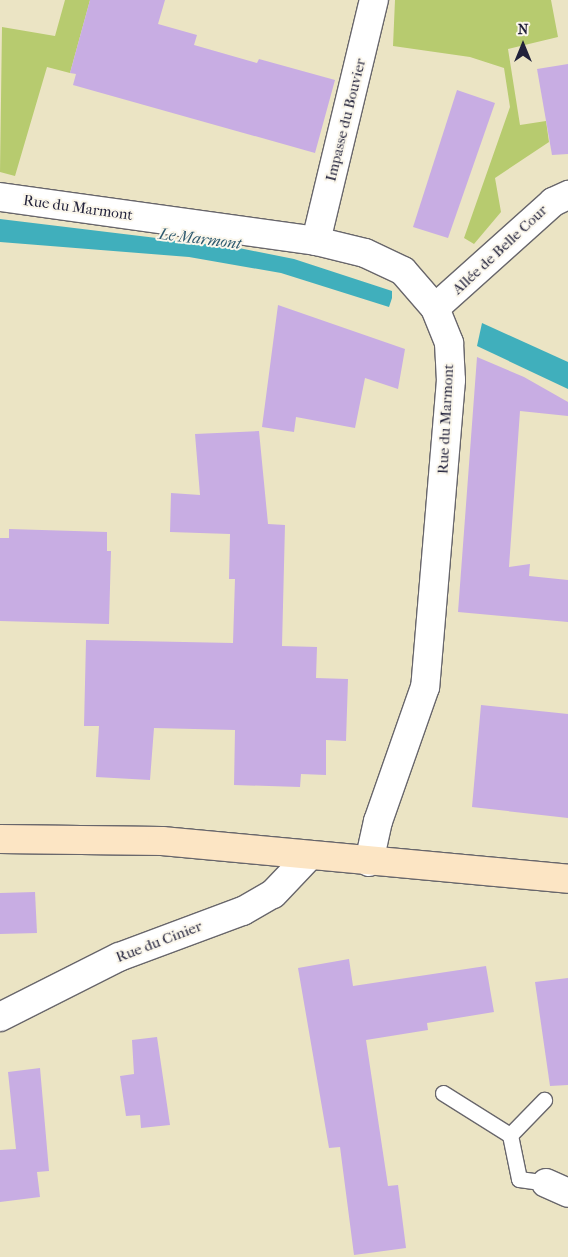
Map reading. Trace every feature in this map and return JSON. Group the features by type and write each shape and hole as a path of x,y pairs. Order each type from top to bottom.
{"main road":[{"path":"0,839 144,840 568,879"}],"street":[{"name":"Impasse du Bouvier","path":"316,241 374,0"},
{"name":"Allée de Belle Cour","path":"434,308 553,202 568,195"},
{"name":"Rue du Marmont","path":"0,197 316,241 365,253 403,271 434,308 449,343 452,380 425,687 378,821 369,862"},
{"name":"Rue du Cinier","path":"0,1017 119,957 243,911 272,894 309,856"}],"lane":[{"path":"443,1093 510,1135 519,1179 557,1188"},
{"path":"510,1135 544,1100"}],"green space":[{"path":"65,0 90,0 70,73 47,67 15,176 0,172 2,27 55,36"},
{"path":"395,0 551,0 558,37 508,49 520,125 546,121 549,142 495,178 501,212 474,244 464,238 510,107 504,68 470,57 393,46"}],"water":[{"path":"0,219 239,248 294,259 392,291 392,298 389,307 281,273 189,257 0,242"},
{"path":"482,323 568,362 568,389 477,346"}],"building":[{"path":"90,0 165,0 158,24 197,35 194,45 257,63 259,59 335,80 315,153 73,85 76,74 70,73"},
{"path":"568,64 568,154 552,155 537,69"},
{"path":"457,90 495,103 448,238 413,227"},
{"path":"278,305 405,349 398,389 365,378 355,428 296,417 294,432 262,427"},
{"path":"477,357 524,377 568,402 568,416 520,411 509,567 530,564 529,576 568,580 568,622 458,612"},
{"path":"259,431 268,524 285,525 282,646 317,647 316,678 348,679 346,741 326,740 326,775 301,774 300,787 234,785 235,730 154,728 150,780 96,777 99,726 84,726 86,640 233,643 235,579 229,579 230,534 170,532 171,493 200,495 195,434"},
{"path":"9,529 107,532 107,551 111,551 109,624 0,621 0,538 9,538"},
{"path":"481,705 568,714 568,818 472,807"},
{"path":"35,892 37,933 0,934 0,893"},
{"path":"349,959 353,986 486,966 494,1012 427,1023 428,1030 366,1040 388,1186 398,1185 406,1248 354,1255 340,1147 329,1148 298,968"},
{"path":"568,978 568,1085 550,1086 535,982"},
{"path":"157,1037 170,1125 141,1128 140,1115 126,1116 120,1076 134,1074 132,1040"},
{"path":"40,1068 49,1171 37,1172 40,1197 0,1202 0,1150 16,1149 8,1072"}],"water label":[{"name":"Le Marmont","path":"200,239"}]}
